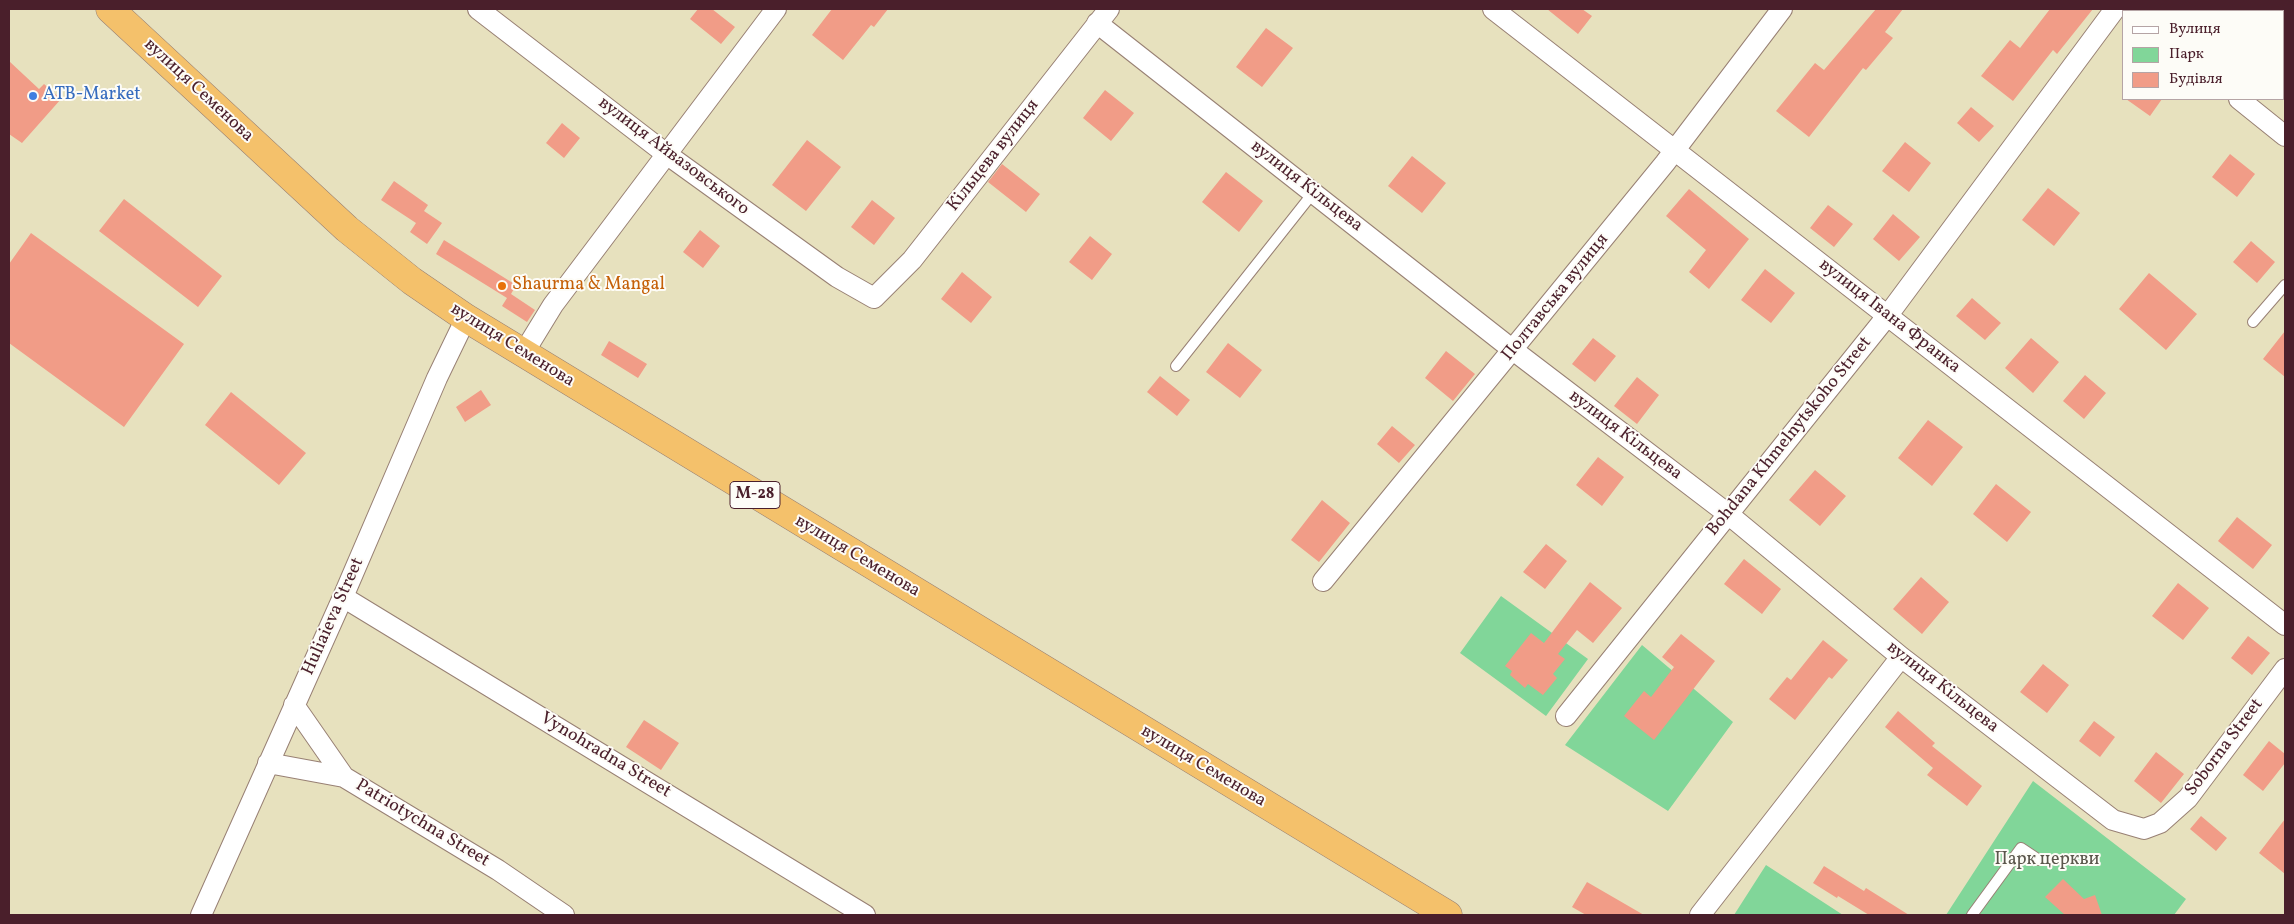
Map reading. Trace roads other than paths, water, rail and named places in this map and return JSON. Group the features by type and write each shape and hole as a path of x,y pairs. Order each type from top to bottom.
{"highway":[{"name":"вулиця Семенова","path":"110,9 347,229 412,281 466,318 1448,915"}],"street":[{"name":"вулиця Айвазовського","path":"478,9 666,153 837,276 874,298"},
{"path":"523,354 553,305 776,9"},
{"name":"вулиця Івана Франка","path":"1493,9 2285,625"},
{"name":"Полтавська вулиця","path":"1322,581 1665,163 1782,9"},
{"name":"Bohdana Khmelnytskoho Street","path":"1566,716 1888,315 2115,9"},
{"name":"вулиця Кільцева","path":"1103,16 1313,193 1513,350 1728,514 1901,656 2113,820 2144,829 2160,823"},
{"name":"Кільцева вулиця","path":"874,298 912,260 1103,16"},
{"path":"2239,100 2285,136"},
{"name":"Huliaieva Street","path":"201,915 343,597 437,378 466,318"},
{"name":"Vynohradna Street","path":"343,597 865,915"},
{"path":"1700,915 1901,656"},
{"name":"Soborna Street","path":"2160,823 2188,798 2285,669"},
{"path":"294,705 344,778"},
{"name":"Patriotychna Street","path":"268,763 344,778 498,870 564,915"}],"lane":[{"path":"1176,366 1313,193"},
{"path":"2253,322 2285,285"},
{"path":"1972,915 2022,848 2039,860"}],"place":[{"name":"ATB-Market","path":"33,96"},
{"name":"Shaurma & Mangal","path":"502,286"}],"park label":[{"name":"Парк церкви","path":"2047,861"}]}
